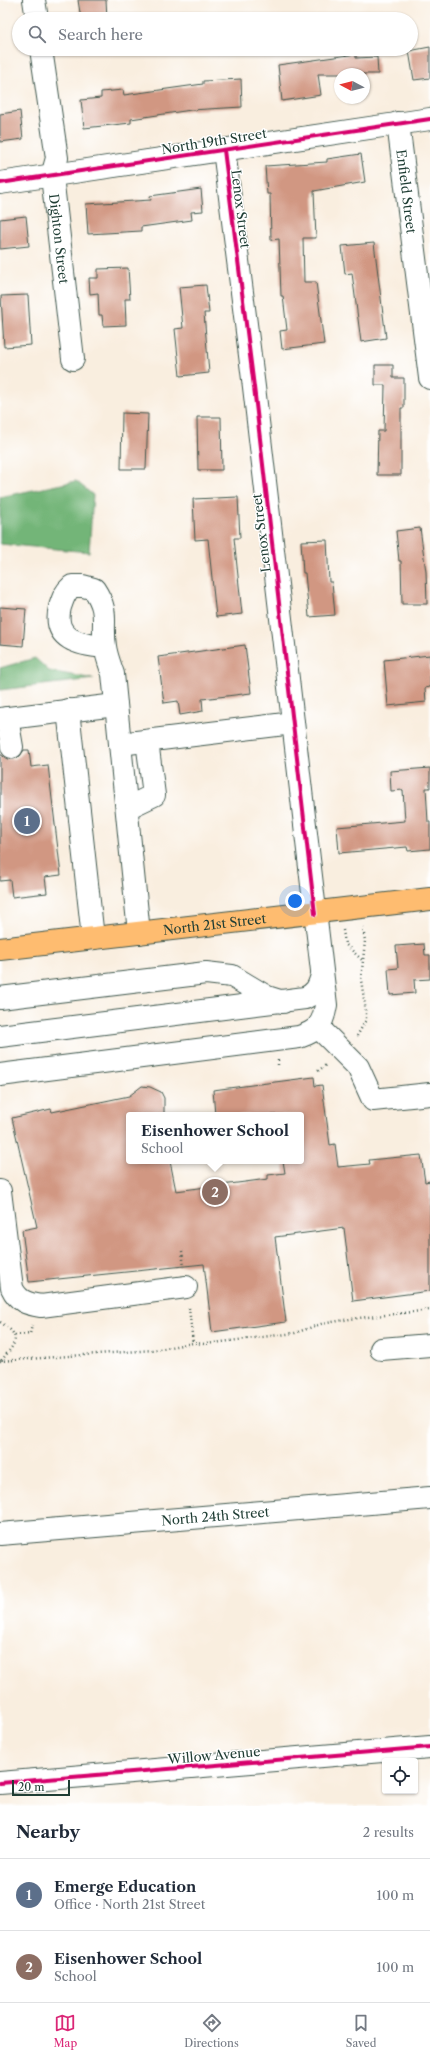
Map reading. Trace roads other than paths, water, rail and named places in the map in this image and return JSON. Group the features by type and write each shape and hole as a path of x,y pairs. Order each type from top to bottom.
{"main road":[{"name":"North 21st Street","path":"0,949 315,914 430,899"}],"street":[{"path":"34,0 36,12"},
{"name":"Dighton Street","path":"42,56 57,158 52,176 73,359"},
{"name":"North 19th Street","path":"0,184 430,119"},
{"name":"Enfield Street","path":"398,123 430,378"},
{"name":"Lenox Street","path":"224,150 255,394 326,1005 324,1019 318,1026"},
{"path":"105,647 113,674 139,933"},
{"path":"12,747 4,718 116,705"},
{"path":"68,710 93,938"},
{"path":"120,744 293,723"},
{"path":"127,808 154,795 147,741"},
{"path":"0,998 206,973 232,976 267,997 284,1002"},
{"path":"0,1036 284,1002 313,995 319,987 322,975"},
{"path":"0,1075 299,1037 309,1034 318,1026 358,1067 373,1100 430,1094"},
{"path":"0,1191 12,1288 16,1296 21,1301 29,1305 40,1306 186,1287"},
{"path":"381,1349 430,1345"},
{"name":"North 24th Street","path":"0,1534 430,1498"},
{"name":"Willow Avenue","path":"0,1783 430,1747"}],"place":[{"name":"Emerge Education","path":"27,821"},
{"name":"Eisenhower School","path":"215,1192"}]}
